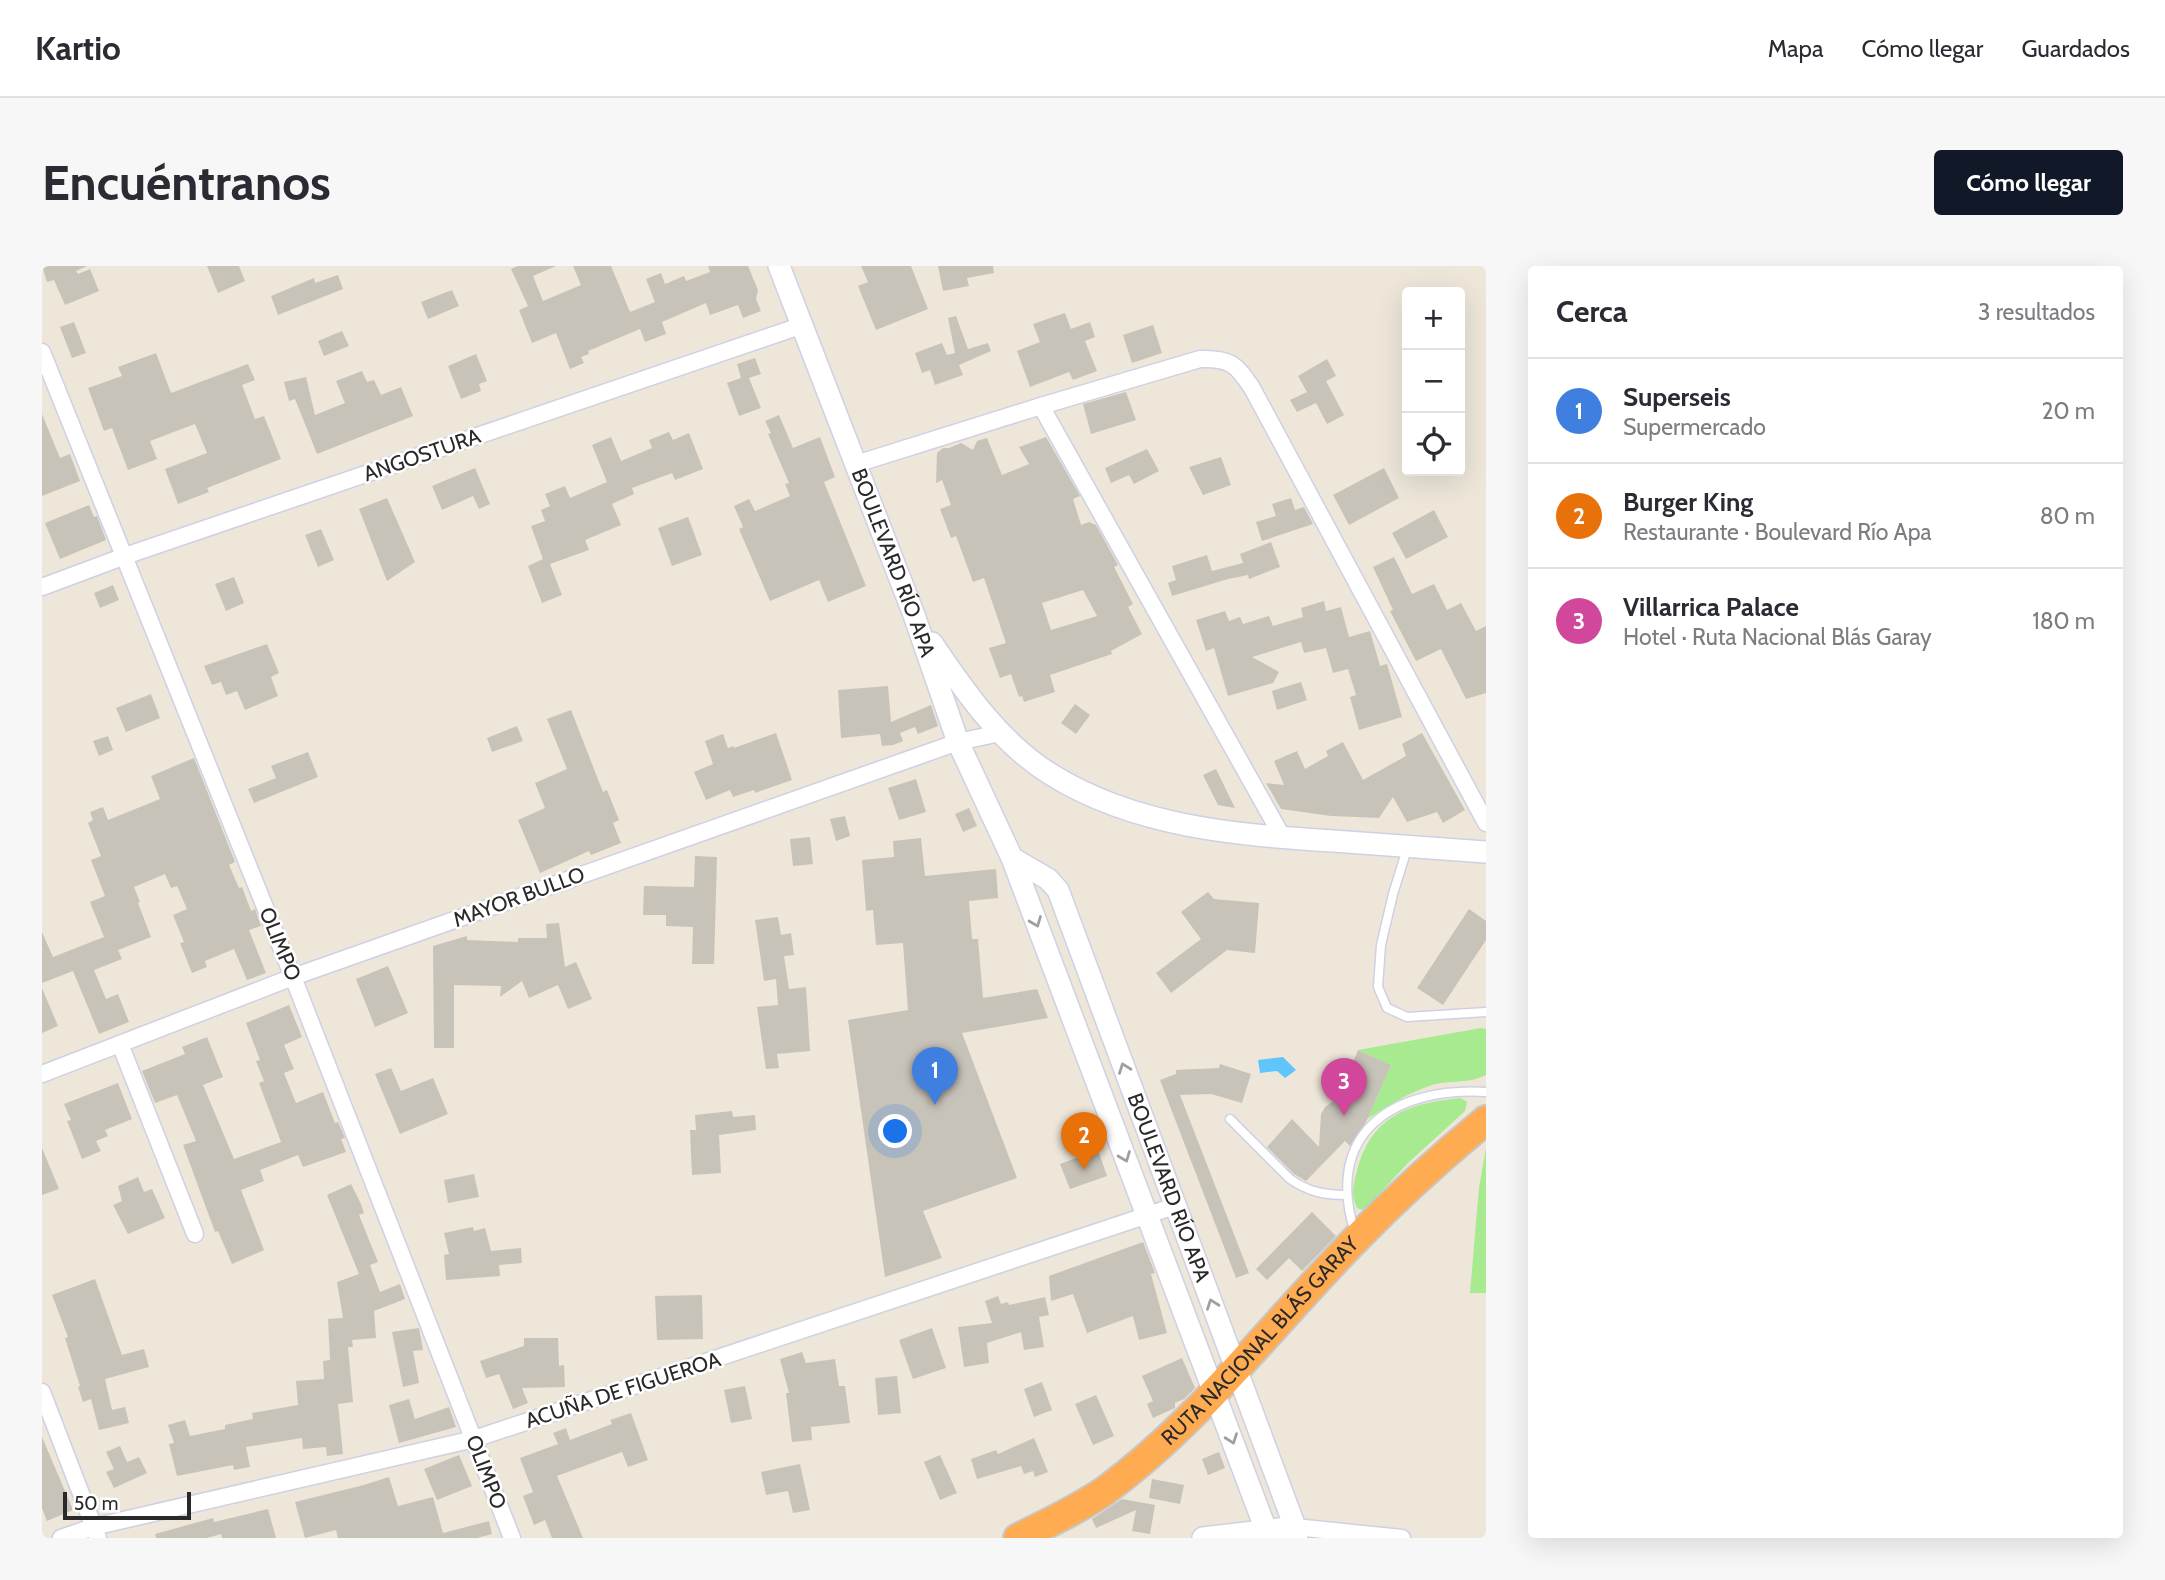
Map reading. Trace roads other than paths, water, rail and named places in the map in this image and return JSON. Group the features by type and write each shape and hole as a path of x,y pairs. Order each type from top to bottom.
{"highway":[{"name":"RUTA NACIONAL BLÁS GARAY","path":"1018,1538 1105,1490 1185,1424 1356,1238 1412,1184 1486,1120"}],"main road":[{"name":"BOULEVARD RÍO APA","path":"779,266 914,615 958,741 1012,858 1268,1534"},
{"path":"914,615 957,680 1000,733 1051,775 1111,805 1171,823 1283,838 1486,852"},
{"name":"BOULEVARD RÍO APA","path":"1012,858 1048,879 1058,890 1297,1532"},
{"path":"1203,1538 1297,1532"}],"street":[{"name":"ANGOSTURA","path":"42,587 125,556 803,325"},
{"name":"OLIMPO","path":"42,352 293,977 512,1538"},
{"path":"856,464 1200,359 1219,358 1238,367 1252,388 1486,823"},
{"path":"1041,406 1283,838"},
{"name":"MAYOR BULLO","path":"42,1074 293,977 958,741 1000,733"},
{"path":"120,1044 195,1234"},
{"name":"ACUÑA DE FIGUEROA","path":"61,1538 96,1532 474,1439 1175,1206"},
{"path":"42,1392 96,1532"},
{"path":"1297,1532 1402,1538"}],"lane":[{"path":"1408,847 1381,945 1378,987 1387,1008 1407,1017 1486,1012"},
{"path":"1356,1238 1349,1216 1349,1169 1355,1148 1375,1121 1387,1112 1433,1094 1456,1091 1486,1093"},
{"path":"1230,1119 1290,1179 1302,1187 1313,1192 1347,1195"}],"water":[{"path":"1283,1057 1296,1070 1285,1078 1277,1071 1260,1073 1258,1060"}],"place":[{"name":"Superseis","path":"935,1105"},
{"name":"Villarrica Palace","path":"1344,1116"},
{"name":"Burger King","path":"1084,1170"}]}
